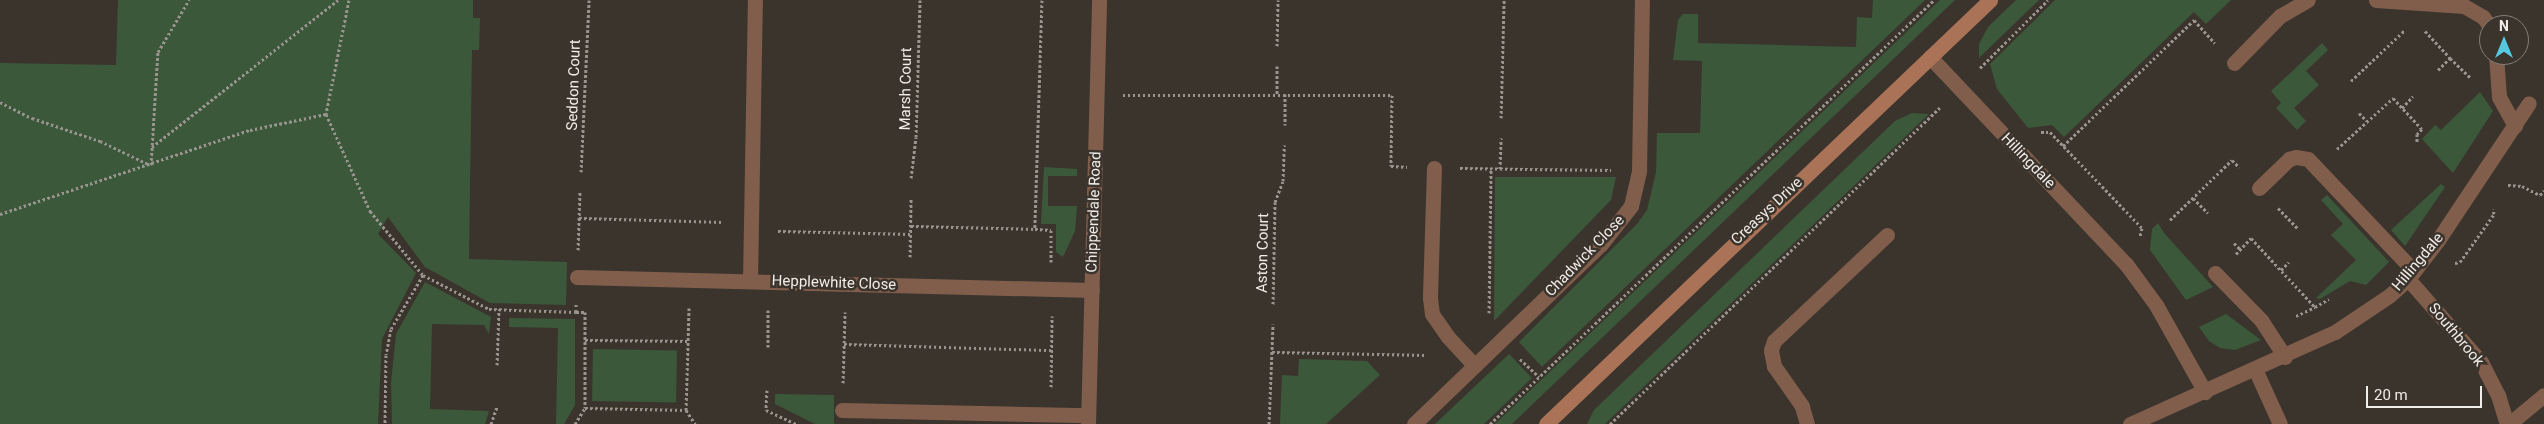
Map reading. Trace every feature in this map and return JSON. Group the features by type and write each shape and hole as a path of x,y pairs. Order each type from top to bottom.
{"street":[{"path":"750,281 755,0"},
{"name":"Chippendale Road","path":"1088,419 1099,0"},
{"name":"Chadwick Close","path":"1414,424 1622,220 1631,206 1639,170 1642,0"},
{"name":"Creasys Drive","path":"1546,424 1990,0"},
{"path":"2234,63 2280,16 2308,0"},
{"path":"2376,0 2464,6 2480,15"},
{"name":"Hillingdale","path":"1930,57 2126,264 2156,305 2205,392"},
{"path":"2497,65 2499,97 2515,126"},
{"name":"Hillingdale","path":"2130,424 2285,357 2372,310 2411,275 2529,103"},
{"name":"Southbrook","path":"2259,188 2288,159 2296,157 2308,159 2411,275 2481,362 2498,395 2508,424"},
{"path":"1434,168 1430,298 1432,314 1440,327 1474,365"},
{"path":"1807,424 1802,406 1770,358 1774,341 1887,235"},
{"path":"2215,273 2261,320 2285,357"},
{"name":"Hepplewhite Close","path":"577,277 1092,290"},
{"path":"2255,369 2280,424"},
{"path":"2508,424 2544,395"},
{"path":"842,410 1050,415 1088,419"}],"path":[{"path":"151,165 158,52 189,0"},
{"path":"152,147 338,0"},
{"path":"349,0 326,114 370,211 423,275 489,308 585,312 585,408 575,424"},
{"name":"Seddon Court","path":"580,172 589,0"},
{"name":"Marsh Court","path":"911,178 916,138 920,0"},
{"path":"1035,229 1042,0"},
{"path":"1277,46 1278,0"},
{"path":"1501,118 1504,0"},
{"path":"1490,424 1934,0"},
{"path":"1610,424 1960,90 2048,0"},
{"path":"2063,146 2194,20 2234,63"},
{"path":"2350,81 2408,27"},
{"path":"2421,27 2450,58"},
{"path":"1277,66 1277,94"},
{"path":"1098,95 1268,98 1277,94 1392,95 1391,166 1639,170"},
{"path":"1285,94 1285,125"},
{"path":"2402,108 2413,96"},
{"path":"2338,148 2393,98 2422,129 2417,134 2417,143"},
{"path":"0,102 151,165"},
{"path":"2359,113 2367,121"},
{"path":"0,214 151,165 250,130 326,114"},
{"path":"1500,169 1501,138"},
{"name":"Aston Court","path":"1273,304 1275,202 1283,180 1284,144"},
{"path":"2170,220 2232,160 2259,188"},
{"path":"1491,169 1489,326 1500,341 1539,377"},
{"path":"576,312 580,192"},
{"path":"2193,198 2208,213"},
{"path":"909,285 911,199"},
{"path":"911,226 1051,230 1052,350 1050,415"},
{"path":"2215,273 2251,238 2315,307 2337,295"},
{"path":"2234,243 2240,249"},
{"path":"2281,270 2288,262"},
{"path":"385,424 386,355 391,329 423,275"},
{"path":"689,280 686,410 695,424"},
{"path":"768,347 769,282"},
{"path":"842,410 846,284"},
{"path":"498,364 499,308"},
{"path":"1269,424 1273,324"},
{"path":"585,340 688,341"},
{"path":"844,344 1052,350"},
{"path":"1272,352 1432,356 1459,350"},
{"path":"767,390 766,410 796,424"},
{"path":"491,424 497,407"},
{"path":"585,408 686,410"}],"green space":[{"path":"118,0 473,0 473,18 480,18 479,50 472,50 469,259 567,262 566,305 490,303 425,267 388,217 378,234 416,273 382,339 378,424 0,424 0,63 116,65"},
{"path":"1873,0 1925,0 1542,367 1519,342 1637,224 1647,210 1656,172 1657,133 1700,133 1702,61 1673,60 1678,20 1683,14 1698,14 1698,43 1856,47 1857,17 1872,18"},
{"path":"1940,0 1955,0 1512,424 1495,424"},
{"path":"2016,0 2039,0 1979,58 1979,44 1988,27"},
{"path":"2055,0 2231,0 2206,24 2194,12 2064,137 2052,125 2028,128 1997,89 1990,64"},
{"path":"2322,43 2328,50 2306,71 2319,85 2294,108 2306,121 2297,130 2276,108 2281,103 2271,91"},
{"path":"2480,92 2493,111 2453,173 2422,139 2435,125 2441,130"},
{"path":"1912,113 1929,114 1605,424 1587,424 1594,410 1895,121"},
{"path":"1044,167 1077,169 1077,176 1048,176 1048,206 1077,206 1075,231 1063,257 1056,252 1056,224 1041,224"},
{"path":"1495,177 1616,177 1611,200 1494,321"},
{"path":"2441,184 2445,187 2405,246 2391,230"},
{"path":"2327,195 2389,262 2366,285 2350,281 2320,299 2316,298 2356,260 2331,235 2343,224 2321,200"},
{"path":"2158,223 2164,233 2213,287 2186,300 2150,250 2152,229"},
{"path":"425,282 491,317 489,334 484,325 432,324 430,409 489,411 485,424 392,424 391,383 396,334"},
{"path":"2226,314 2261,340 2235,350 2220,348 2209,341 2199,327"},
{"path":"509,318 575,319 575,405 564,424 556,424 558,328 509,327"},
{"path":"593,349 677,350 676,402 592,401"},
{"path":"1509,354 1532,378 1484,424 1435,424"},
{"path":"1299,359 1367,361 1380,375 1326,424 1280,424 1282,375 1298,376"},
{"path":"775,394 834,395 834,424 815,424 775,404"}]}
